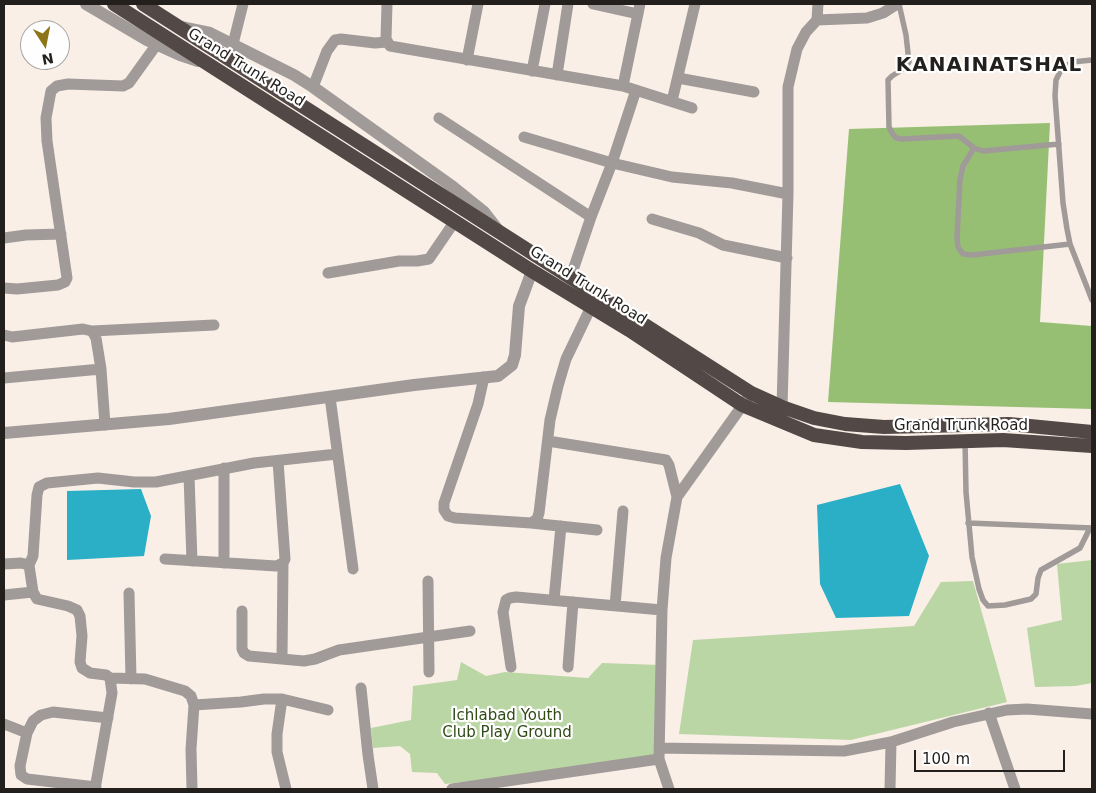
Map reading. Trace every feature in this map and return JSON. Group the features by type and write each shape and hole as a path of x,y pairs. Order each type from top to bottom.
{"highway":[{"name":"Grand Trunk Road","path":"114,4 742,405 814,435 871,442 906,443 1003,440 1092,446"},
{"name":"Grand Trunk Road","path":"143,4 751,393 782,407 814,418 845,424 884,427 1009,424 1092,432"}],"street":[{"path":"86,4 157,44 180,55 210,65"},
{"path":"232,44 243,4"},
{"path":"387,4 387,42 390,46 623,86 672,100 692,108"},
{"path":"467,60 478,4"},
{"path":"532,71 545,4"},
{"path":"557,75 568,4"},
{"path":"593,4 639,9 623,86"},
{"path":"672,100 695,4"},
{"path":"782,407 787,258 788,87 797,49 806,32 817,20 818,4"},
{"path":"817,20 867,18 883,13 898,4"},
{"path":"179,26 210,33 294,75 313,87 453,186 484,212 501,234"},
{"path":"313,87 327,51 335,40 387,42"},
{"path":"4,288 17,289 58,285 65,282 67,278 47,141 46,118 51,91 57,86 68,84 123,86 129,83 157,44"},
{"path":"678,78 754,92"},
{"path":"570,278 612,163 636,90"},
{"path":"439,118 591,217"},
{"path":"524,137 612,163 672,177 732,183 788,194"},
{"path":"652,219 699,233 723,244 787,258"},
{"path":"328,274 399,261 429,259 455,221"},
{"path":"4,238 61,234"},
{"path":"4,433 168,419 498,376 512,365 515,355 520,306 532,271"},
{"path":"531,522 539,514 550,420 566,359 591,307"},
{"path":"4,335 12,337 83,329 92,331 214,325"},
{"path":"92,331 96,338 101,369 105,424"},
{"path":"4,378 101,369"},
{"path":"484,377 478,404 444,503 444,510 448,516 531,522 597,530"},
{"path":"677,497 751,393"},
{"path":"330,397 353,568"},
{"path":"548,441 666,460 670,465 677,497 666,558 662,610 659,754 669,789"},
{"path":"192,789 191,749 194,705 191,696 185,691 145,679 110,678 106,675 90,673 82,668 80,662 80,616 77,610 37,599 33,592 29,565 33,556 39,488 47,483 98,478 145,482 189,476 224,468 337,454"},
{"path":"278,461 285,559 283,563 282,658"},
{"path":"224,468 224,563"},
{"path":"189,476 192,561"},
{"path":"616,606 623,511"},
{"path":"554,600 561,526"},
{"path":"165,559 276,566 283,563"},
{"path":"4,564 21,563 29,565"},
{"path":"428,581 429,672"},
{"path":"4,595 33,592"},
{"path":"129,592 131,679"},
{"path":"511,667 503,612 506,600 516,597 662,610"},
{"path":"568,667 574,602"},
{"path":"242,611 242,649 244,653 249,656 304,661 339,650 470,631"},
{"path":"108,718 53,712 41,715 33,721 27,733 20,766 21,775 28,779 96,788 108,718 112,693 110,678"},
{"path":"361,688 373,789"},
{"path":"194,705 264,699 282,700 328,710"},
{"path":"282,700 277,734 277,752 286,789"},
{"path":"452,789 659,754 844,751 891,742 989,713 1027,709 1092,714"},
{"path":"989,713 1015,789"},
{"path":"4,724 27,733"},
{"path":"890,789 891,742"}],"lane":[{"path":"898,4 904,19 909,62 905,68 888,80 889,126 896,138 959,136 974,148 982,151 1059,144"},
{"path":"1092,60 1072,62 1061,70 1056,80 1055,96 1063,203 1070,244 1092,300"},
{"path":"974,148 963,166 960,179 957,238 958,247 963,254 972,255 1070,244"},
{"path":"965,441 968,523 972,556 981,595 988,606 1031,599 1036,594 1041,570 1080,548 1091,528 968,523"}],"green space":[{"path":"1050,123 1040,322 1092,326 1092,409 828,402 849,129"},
{"path":"1092,560 1092,683 1075,686 1035,687 1027,628 1062,620 1057,564"},
{"path":"973,581 1007,702 851,740 679,734 693,640 914,626 941,582"},
{"name":"Ichlabad Youth Club Play Ground","path":"461,662 486,676 505,672 588,678 602,663 660,665 659,759 445,784 437,773 412,772 410,754 400,746 373,748 371,728 411,720 413,686 457,680"}],"water":[{"path":"900,484 929,556 909,616 836,618 820,584 817,505"},
{"path":"141,489 151,516 144,556 67,560 67,491"}],"district":[{"name":"KANAINATSHAL","path":"989,66"}]}
